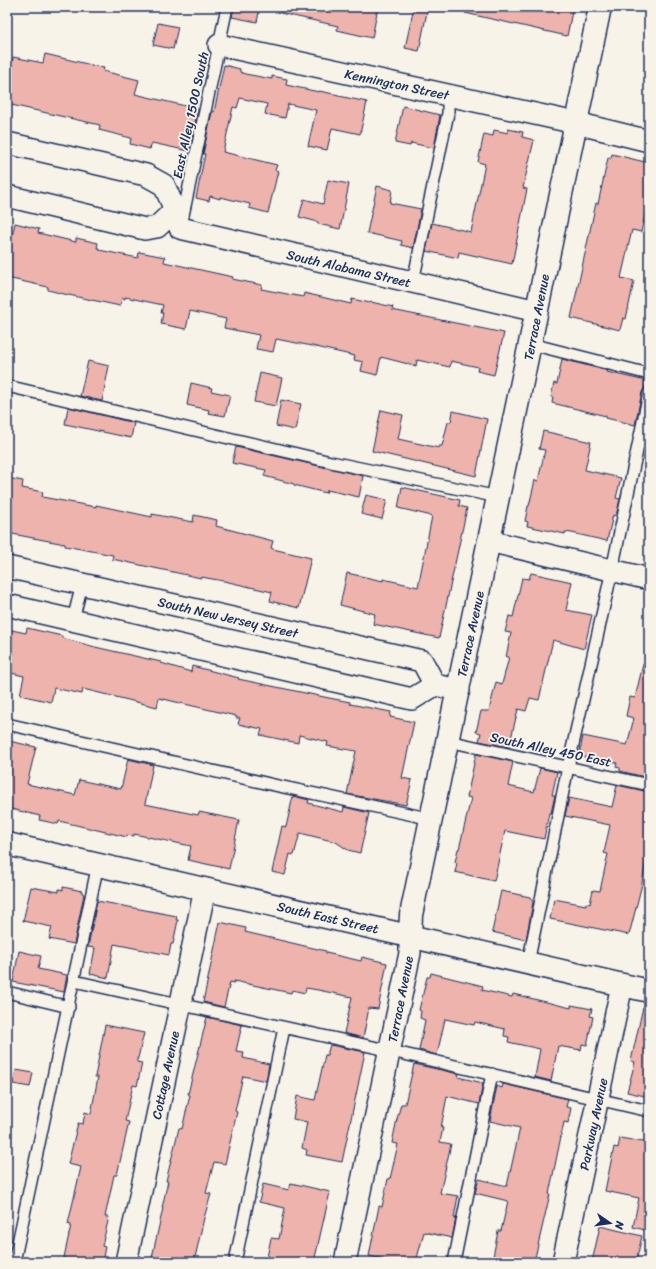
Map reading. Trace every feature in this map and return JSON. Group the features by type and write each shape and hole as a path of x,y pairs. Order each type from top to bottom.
{"street":[{"name":"Terrace Avenue","path":"345,1262 410,953 411,915 600,7"},
{"name":"Kennington Street","path":"219,45 576,123"},
{"path":"576,123 649,141"},
{"path":"7,143 146,175 164,185 178,219 157,227 145,229 7,196"},
{"name":"South Alabama Street","path":"178,219 413,282 537,311"},
{"path":"489,541 649,579"},
{"name":"South New Jersey Street","path":"7,567 422,661 435,685"},
{"path":"7,604 412,698 435,685 459,690"},
{"name":"South East Street","path":"7,844 649,991"},
{"name":"Cottage Avenue","path":"126,1262 205,889"},
{"name":"Parkway Avenue","path":"564,1262 622,985"}],"lane":[{"name":"East Alley 1500 South","path":"178,219 227,7"},
{"path":"413,282 448,113 448,95"},
{"path":"531,344 649,374"},
{"path":"7,386 331,462 498,497"},
{"path":"528,964 568,767 612,570 649,393"},
{"path":"73,620 82,584"},
{"path":"7,724 274,785 432,819"},
{"name":"South Alley 450 East","path":"448,741 649,785"},
{"path":"14,1262 98,864"},
{"path":"74,981 492,1074 649,1111"},
{"path":"7,992 69,1006"},
{"path":"235,1262 284,1028"},
{"path":"454,1262 492,1074"}],"building":[{"path":"234,7 260,7 257,22 232,17"},
{"path":"281,7 378,7 372,38 337,30 338,26 280,13"},
{"path":"414,7 428,7 419,51 405,48"},
{"path":"465,7 573,7 567,36 465,13"},
{"path":"158,23 178,27 173,49 153,45"},
{"path":"45,54 104,68 103,71 139,80 135,94 198,109 189,151 152,143 150,149 130,144 131,138 99,130 100,125 7,104 7,74 10,60 12,61 13,57 43,63"},
{"path":"224,65 240,69 240,72 245,74 272,79 272,76 287,79 286,85 367,102 360,134 332,128 327,150 308,146 316,110 288,104 285,118 265,114 267,104 240,98 237,108 233,107 223,152 277,165 275,170 278,171 268,213 249,208 250,204 220,197 220,199 210,196 209,201 196,198 205,154 203,154"},
{"path":"403,106 440,115 434,148 411,143 410,146 395,143"},
{"path":"508,129 523,132 522,137 534,140 523,188 527,189 512,264 459,252 458,258 426,251 432,223 471,232 485,164 478,162 484,134 493,136 494,130 508,133"},
{"path":"612,154 649,163 649,199 641,232 632,230 621,278 634,281 626,319 623,318 620,330 571,318 596,203 598,204 608,158 611,158"},
{"path":"328,180 349,184 340,229 318,224 318,222 299,217 304,199 323,204"},
{"path":"377,186 392,190 390,203 421,209 413,248 401,245 402,241 367,233"},
{"path":"15,223 39,229 38,233 76,242 76,238 98,243 97,248 99,248 99,250 138,258 139,252 165,257 164,262 262,285 261,289 303,297 304,293 351,304 352,299 371,302 393,307 392,310 504,333 494,375 477,371 478,367 451,361 450,367 417,360 416,366 381,357 377,375 361,371 363,362 354,360 355,356 312,346 276,339 273,352 256,349 259,335 224,328 226,319 190,311 186,329 161,324 163,305 125,297 125,299 122,298 120,306 64,294 48,290 48,287 7,278 7,258"},
{"path":"562,359 646,381 645,388 642,392 635,425 606,418 606,416 552,403 553,397 551,397 554,383 557,384"},
{"path":"88,361 109,366 102,401 80,396"},
{"path":"260,373 282,378 276,406 254,402"},
{"path":"191,383 212,388 211,391 230,395 225,416 208,413 209,410 187,405"},
{"path":"281,400 301,404 295,430 276,426"},
{"path":"68,407 134,423 131,438 65,424"},
{"path":"381,410 403,415 398,439 439,448 439,446 442,446 448,422 451,422 453,411 487,419 476,476 372,451"},
{"path":"543,431 591,442 585,470 621,478 616,498 620,499 616,516 613,515 607,541 572,533 565,532 565,534 527,526 528,522 525,521 528,506 535,480 538,481 545,450 539,449"},
{"path":"236,447 363,476 359,497 327,490 326,493 294,485 264,476 266,470 232,463"},
{"path":"7,478 23,481 22,488 43,492 42,497 96,507 96,505 152,517 152,514 193,522 194,515 217,520 216,526 273,541 271,548 273,549 311,558 299,608 270,601 272,592 112,559 113,555 7,533"},
{"path":"402,487 460,500 459,506 467,508 439,638 373,624 375,614 340,605 347,573 418,587 432,516 398,508"},
{"path":"366,495 387,500 382,519 361,514"},
{"path":"531,573 572,582 566,610 592,615 584,649 553,640 539,700 530,698 526,711 518,709 509,747 479,741 481,733 476,732 481,711 489,711 496,682 502,684 509,657 506,657 511,633 505,632 509,616 513,617 522,578 529,579"},
{"path":"27,628 62,636 62,638 95,647 161,662 191,672 192,666 239,678 238,679 350,702 350,704 391,712 390,717 414,722 402,778 412,780 406,805 347,794 356,751 327,746 328,742 299,735 298,743 260,735 262,729 238,724 240,718 236,718 236,716 159,698 157,707 83,689 82,694 54,688 51,702 20,695 24,676 7,672 7,629 26,633"},
{"path":"643,664 649,665 649,778 620,771 620,768 616,767 617,763 579,756 583,736 627,745 634,718 626,716 630,697 635,698"},
{"path":"9,741 36,747 27,784 75,795 79,780 121,789 128,759 153,765 145,804 198,815 199,812 239,820 229,869 188,860 191,846 134,834 134,836 127,835 127,837 59,821 58,824 39,820 40,816 7,808 7,751"},
{"path":"476,754 513,762 508,786 534,792 540,768 557,772 552,795 555,795 551,813 549,813 544,839 505,831 494,881 455,872 457,863 455,862 471,798 467,797"},
{"path":"617,785 649,792 649,845 641,888 629,935 550,919 554,899 586,905 586,903 590,904 593,890 600,891 608,854 604,853 610,825 565,816 569,798 612,807"},
{"path":"293,796 309,800 308,803 343,812 344,807 369,813 360,853 348,850 336,842 300,833 294,855 290,854 285,875 272,872 282,826 286,827"},
{"path":"31,887 59,892 59,889 63,890 63,887 82,891 84,894 74,944 49,939 52,927 23,921"},
{"path":"501,891 530,897 533,902 526,940 492,932"},
{"path":"97,901 177,916 176,920 178,920 169,955 114,944 108,978 90,974 95,948 88,947"},
{"path":"220,922 246,928 245,932 326,951 326,953 361,961 362,957 387,963 378,1009 369,1008 363,1038 344,1033 352,997 306,988 305,993 292,990 291,993 234,981 234,983 230,982 224,1007 203,1002"},
{"path":"19,951 41,956 38,969 67,975 64,992 13,982"},
{"path":"431,973 483,986 482,990 512,997 513,994 571,1008 571,1005 592,1009 590,1016 593,1017 587,1045 582,1044 581,1050 558,1046 551,1081 535,1077 540,1049 508,1042 509,1037 504,1036 505,1029 475,1022 474,1025 445,1019 437,1055 419,1050 425,1020 420,1018 421,1011 419,1010 427,977 430,977"},
{"path":"643,1007 649,1008 649,1097 627,1092 635,1062 631,1061"},
{"path":"207,1017 242,1025 236,1051 244,1052 243,1058 269,1064 266,1081 243,1076 235,1111 237,1112 225,1164 214,1162 206,1193 211,1194 194,1262 151,1262 168,1181 166,1181 179,1128 182,1129 190,1095 188,1094"},
{"path":"105,1025 144,1033 137,1062 142,1063 137,1086 133,1085 125,1121 129,1122 117,1175 114,1175 105,1217 109,1217 102,1246 105,1247 102,1262 63,1262 71,1225 68,1224 81,1167 68,1164 78,1123 83,1124 85,1112 91,1114 98,1077 95,1077"},
{"path":"330,1045 365,1052 342,1162 306,1155 307,1150 302,1148 307,1122 293,1119 297,1096 315,1100 325,1055 327,1055"},
{"path":"414,1064 459,1074 458,1077 483,1083 479,1104 447,1096 440,1142 451,1144 440,1193 458,1196 452,1238 424,1232 416,1262 397,1262 369,1256 379,1206 382,1207 398,1144 392,1143 397,1119 401,1104 405,1104"},
{"path":"16,1070 33,1073 30,1087 13,1084"},
{"path":"503,1084 568,1099 566,1107 571,1108 568,1123 564,1122 550,1194 534,1262 492,1262 498,1231 501,1231 508,1201 475,1193 479,1179 507,1186 520,1128 490,1121 497,1086 502,1088"},
{"path":"620,1138 649,1143 649,1231 633,1227 639,1198 605,1191 614,1147 618,1148"},
{"path":"291,1183 330,1192 314,1262 266,1262 271,1238 279,1239 285,1208 259,1202 263,1184 289,1190"},
{"path":"600,1226 642,1236 636,1262 592,1262"}]}
